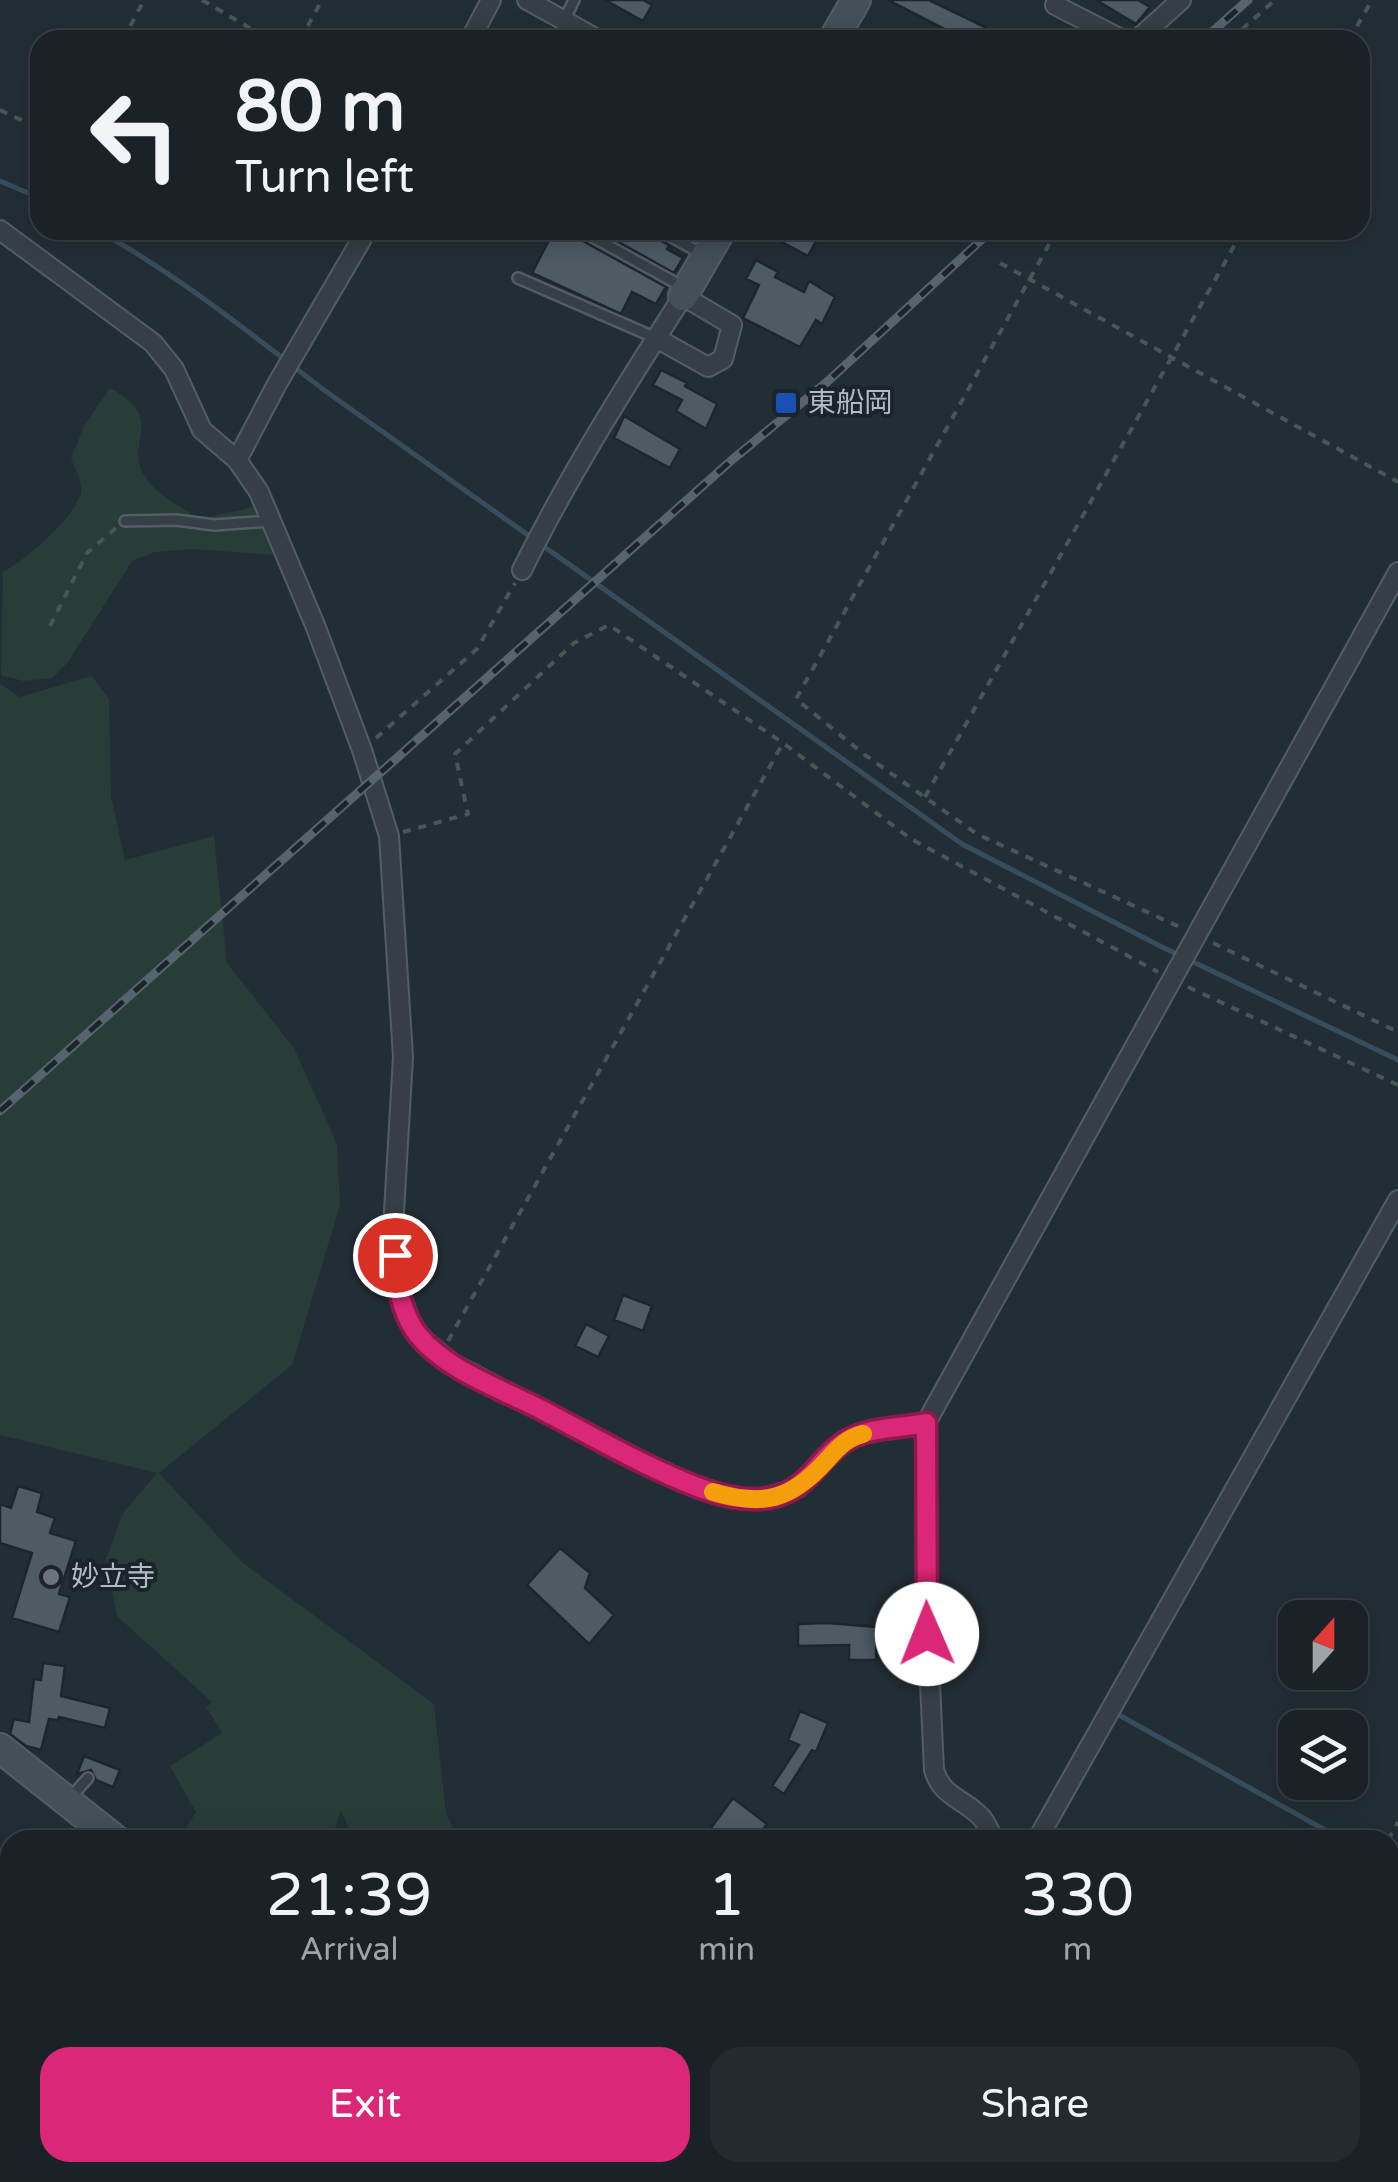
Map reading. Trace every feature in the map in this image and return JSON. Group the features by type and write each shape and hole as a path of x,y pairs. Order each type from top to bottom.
{"street":[{"path":"475,30 491,0"},
{"path":"527,0 581,30"},
{"path":"838,30 856,0"},
{"path":"1148,30 1181,0"},
{"path":"1055,4 1103,30"},
{"path":"0,230 153,343 174,369 202,430 238,460 271,520 362,750 389,836 403,1057 394,1229 396,1282 420,1336 452,1363 650,1466 736,1499 760,1499 798,1488 842,1443 856,1435 926,1423"},
{"path":"238,460 277,384 361,240"},
{"path":"522,570 546,521 716,240"},
{"path":"656,338 708,368 723,360 732,325 686,293"},
{"path":"989,1830 983,1818 947,1794 934,1770 927,1634 926,1423 1398,572"},
{"path":"1043,1830 1398,1200"},
{"path":"0,1748 104,1830"}],"lane":[{"path":"564,21 574,0"},
{"path":"597,240 686,293"},
{"path":"676,240 706,257"},
{"path":"518,278 656,338"},
{"path":"125,521 176,520 214,525 271,520"},
{"path":"68,1800 88,1778"}],"path":[{"path":"128,30 144,0"},
{"path":"202,0 253,30"},
{"path":"306,30 322,0"},
{"path":"1241,30 1275,0"},
{"path":"1355,30 1372,0"},
{"path":"0,110 30,124"},
{"path":"1052,240 796,699 978,834 1398,1032"},
{"path":"925,797 1237,240"},
{"path":"1000,263 1398,482"},
{"path":"50,626 87,553 125,521"},
{"path":"362,750 476,649 522,570"},
{"path":"389,836 468,814 455,754 574,642 609,625 783,743 911,838 1172,980 1398,1085"},
{"path":"440,1354 783,743"}],"green space":[{"path":"110,388 137,410 141,420 139,462 155,489 200,519 260,502 273,555 194,549 155,552 132,561 68,662 52,678 23,681 1,675 3,572 46,540 74,508 81,488 71,459 84,426"},
{"path":"92,676 109,699 111,796 125,860 214,836 227,963 294,1048 337,1144 340,1205 292,1365 159,1473 242,1562 434,1704 446,1814 454,1830 350,1830 341,1811 334,1830 184,1830 196,1812 170,1766 222,1733 206,1707 212,1702 117,1616 106,1559 123,1513 157,1473 0,1435 0,684 20,697"}],"building":[{"path":"605,0 643,0 652,5 643,21"},
{"path":"888,0 929,0 985,27 946,30"},
{"path":"1096,0 1138,0 1150,7 1136,24"},
{"path":"544,240 581,240 666,287 656,304 632,292 621,314 532,273 548,242"},
{"path":"615,240 660,240 669,245 667,249 683,258 674,273"},
{"path":"783,240 817,240 808,256"},
{"path":"756,260 778,272 775,277 804,292 809,281 835,297 822,324 816,320 800,347 743,318 759,285 746,279"},
{"path":"661,370 717,404 706,429 676,411 682,400 653,385"},
{"path":"624,416 680,449 670,468 614,438"},
{"path":"623,1295 652,1306 643,1331 614,1320"},
{"path":"586,1324 609,1336 598,1357 575,1346"},
{"path":"18,1486 42,1493 37,1512 55,1518 50,1533 76,1541 59,1594 70,1597 59,1632 12,1618 32,1553 0,1543 0,1504 11,1508"},
{"path":"560,1548 590,1573 585,1588 614,1615 589,1644 527,1585"},
{"path":"798,1624 877,1627 876,1660 849,1660 849,1645 798,1646"},
{"path":"43,1663 65,1666 61,1696 110,1708 105,1728 59,1717 49,1719 41,1750 26,1746 10,1734 14,1719 29,1722 34,1679 41,1680"},
{"path":"800,1711 828,1723 816,1752 812,1750 784,1794 772,1786 799,1745 788,1740"},
{"path":"84,1756 120,1770 113,1787 96,1780 91,1770 77,1774"},
{"path":"733,1798 767,1824 762,1830 709,1830"}],"waterway":[{"path":"0,181 30,194"},
{"path":"115,240 185,286 324,390 962,844 1162,947 1398,1060"},
{"path":"1119,1715 1325,1830"}],"railway":[{"path":"1214,30 1248,0"},
{"path":"0,1111 733,459 827,382 981,240"}],"slow traffic":[{"path":"713,1492 736,1499 782,1496 814,1475 842,1443 863,1434"}],"place":[{"name":"東船岡","path":"786,403"},
{"name":"妙立寺","path":"51,1577"}],"route":[{"path":"395,1255 396,1282 410,1320 420,1336 452,1363 650,1466 701,1488 736,1499 782,1496 814,1475 842,1443 856,1435 926,1423 927,1634"}]}
